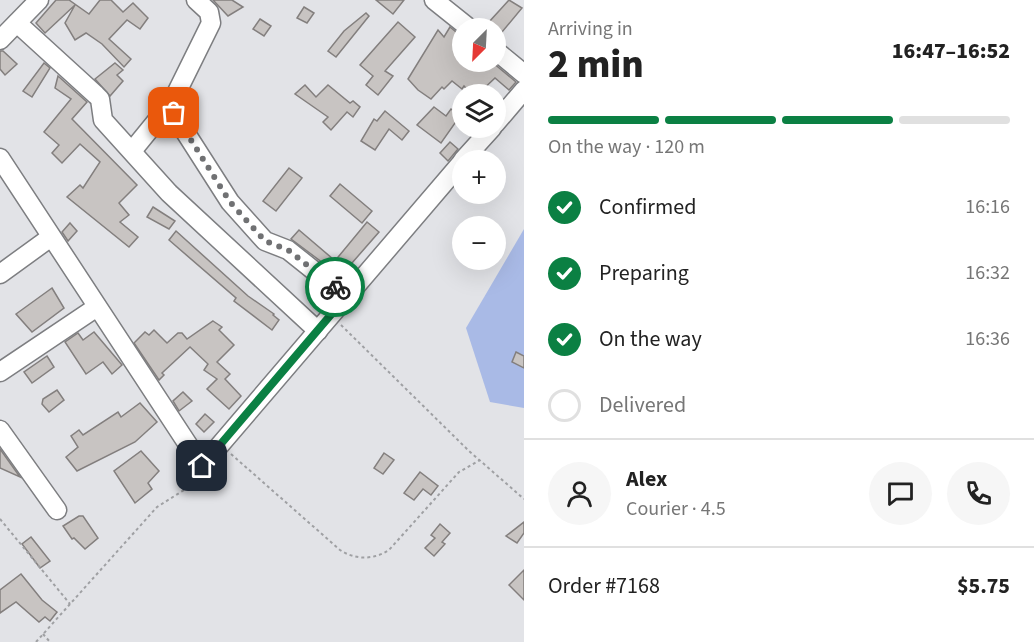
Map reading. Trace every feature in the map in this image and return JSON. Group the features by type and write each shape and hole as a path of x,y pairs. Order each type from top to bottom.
{"street":[{"path":"0,40 39,0"},
{"path":"132,151 172,102 211,23 209,12 196,0"},
{"path":"434,0 456,18"},
{"path":"17,23 100,99 103,120 169,193 318,331"},
{"path":"506,59 524,74"},
{"path":"506,111 524,90"},
{"path":"172,102 174,113 230,202 265,241 288,250 346,297"},
{"path":"473,150 483,138"},
{"path":"0,158 202,466 452,174"},
{"path":"0,274 51,237"},
{"path":"0,372 97,307"},
{"path":"0,430 57,510"}],"path":[{"path":"331,315 480,460 524,499"},
{"path":"219,445 350,557 372,557 389,550 459,472 480,460"},
{"path":"36,642 157,507 184,490 202,466"},
{"path":"0,519 70,604"},
{"path":"43,634 50,642"}],"shaded area":[{"path":"524,229 524,408 490,402 466,328 500,270 506,270 506,260"}],"building":[{"path":"56,0 69,0 89,14 100,0 111,0 123,12 133,3 148,18 140,29 127,20 109,39 131,59 124,67 102,44 86,33 75,40 65,23 75,5 45,33 36,23"},
{"path":"213,0 232,0 243,7 228,16"},
{"path":"376,0 404,0 393,14"},
{"path":"509,0 522,8 506,27 506,18 493,18"},
{"path":"304,7 314,13 307,23 297,18"},
{"path":"366,13 369,16 336,57 328,51 344,31"},
{"path":"260,19 271,26 264,36 253,29"},
{"path":"398,22 415,37 385,71 393,76 378,95 366,85 373,76 360,65"},
{"path":"450,27 452,29 452,72 504,72 516,82 509,90 506,84 502,84 495,78 489,84 456,84 452,81 444,89 442,87 431,99 408,79 438,30 444,37"},
{"path":"0,51 3,51 17,64 5,75 0,69"},
{"path":"44,63 50,68 32,97 23,91"},
{"path":"115,63 123,70 117,75 123,81 110,96 95,79"},
{"path":"58,76 87,102 72,119 137,185 119,203 129,215 120,222 138,237 129,247 67,197 80,185 83,188 100,162 80,144 62,163 52,153 59,145 44,132 71,99 55,88"},
{"path":"305,85 316,97 328,85 350,103 353,101 360,107 353,117 347,112 331,130 323,122 328,117 295,94"},
{"path":"434,107 446,116 452,110 452,127 441,143 417,125"},
{"path":"385,111 409,131 402,140 389,129 375,150 361,141 374,119 377,121"},
{"path":"450,142 458,149 452,150 452,156 448,161 440,153"},
{"path":"289,168 302,178 276,211 263,201"},
{"path":"340,184 372,211 362,223 330,196"},
{"path":"153,207 175,221 169,229 147,217"},
{"path":"367,222 379,232 345,271 334,262"},
{"path":"70,223 77,231 68,241 62,232"},
{"path":"299,230 333,259 327,266 291,239"},
{"path":"176,231 248,296 274,314 279,320 272,330 234,301 236,298 169,240"},
{"path":"52,288 64,308 32,332 16,314"},
{"path":"213,321 222,327 219,330 234,345 217,362 230,374 225,379 241,396 229,409 207,389 217,379 204,370 208,364 190,347 162,373 164,375 159,380 134,343 145,332 149,335 154,330 167,343 178,333 182,333 187,339"},
{"path":"94,332 122,365 112,374 103,362 86,374 65,342 78,333 83,340"},
{"path":"516,352 524,356 524,368 512,362"},
{"path":"47,356 54,367 32,383 24,372"},
{"path":"57,390 64,400 49,412 42,404 43,399"},
{"path":"183,392 192,401 179,411 173,401"},
{"path":"140,403 157,422 135,442 77,471 66,457 78,447 71,436 79,430 83,435 118,412 121,417"},
{"path":"205,414 214,422 204,432 196,424"},
{"path":"0,449 20,477 0,468"},
{"path":"141,451 159,471 148,483 152,489 135,503 114,471"},
{"path":"384,453 394,460 383,474 374,468"},
{"path":"420,472 438,486 431,495 423,489 414,500 404,493"},
{"path":"83,516 98,538 85,549 74,538 72,539 63,526"},
{"path":"524,522 524,533 517,543 506,536"},
{"path":"440,524 450,533 442,542 445,544 434,556 425,548 435,538 431,535"},
{"path":"31,537 50,561 40,568 22,544"},
{"path":"524,570 524,600 509,585"},
{"path":"21,574 42,600 57,612 50,621 45,617 39,622 16,602 0,613 0,590"}],"way so far":[{"path":"174,113 230,202 265,241 288,250 335,287"}],"route":[{"path":"202,466 346,297 335,287"}]}
